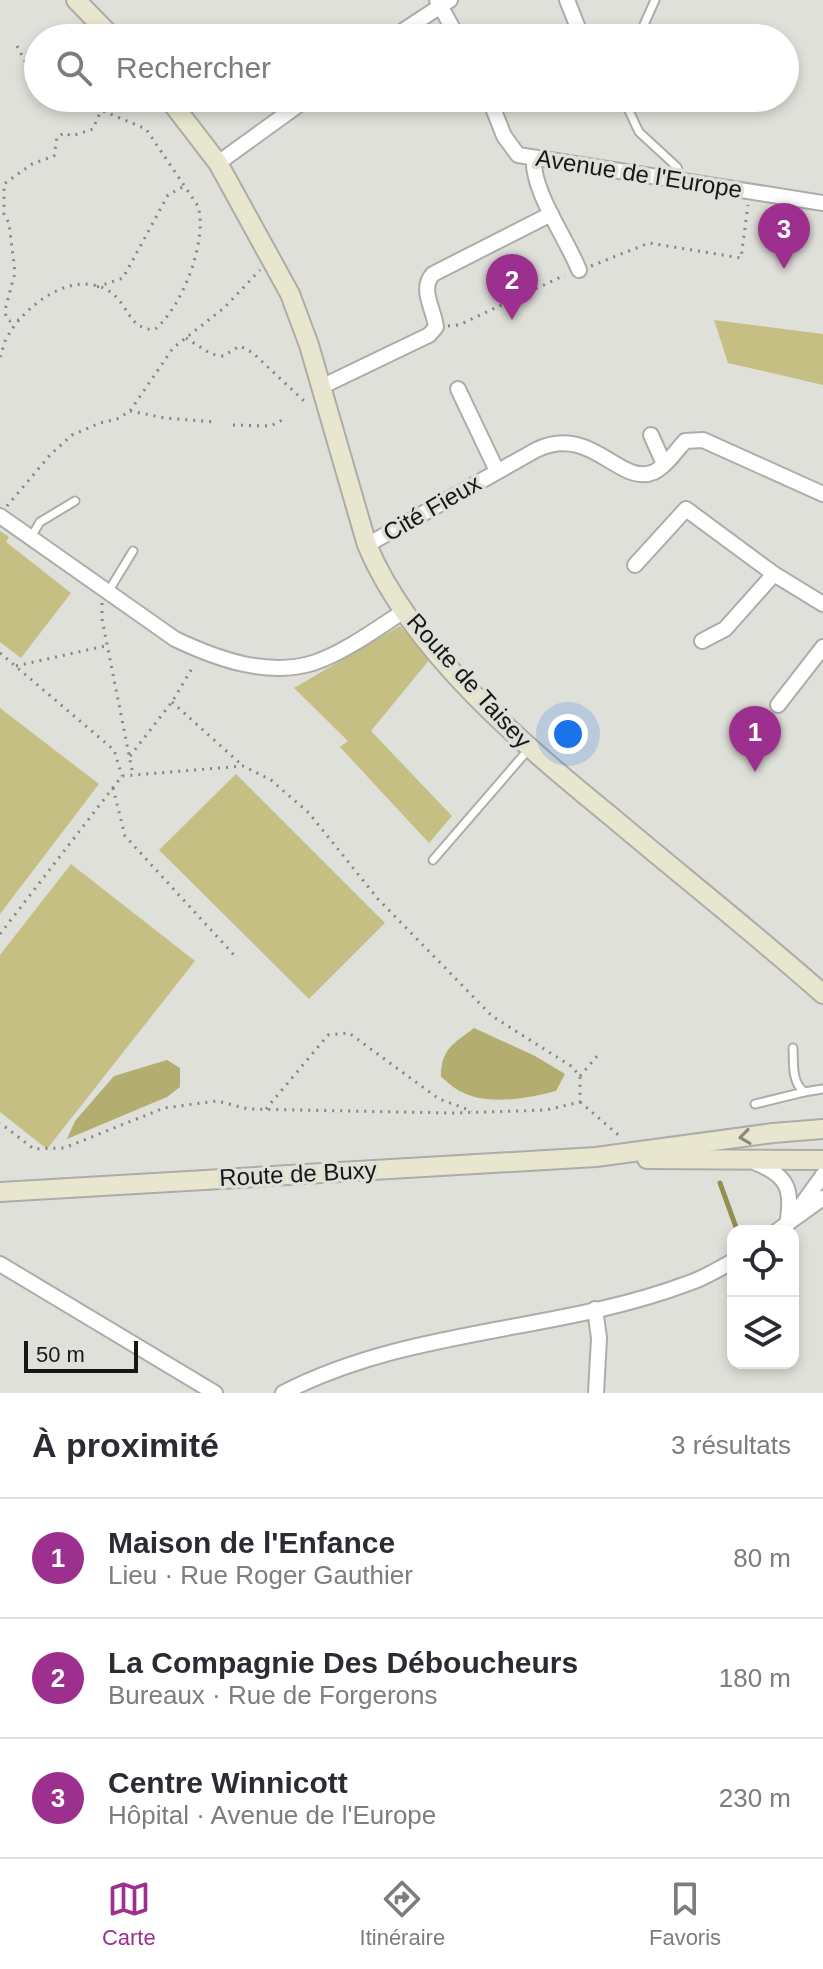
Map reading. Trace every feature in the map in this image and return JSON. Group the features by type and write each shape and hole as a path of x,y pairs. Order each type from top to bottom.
{"street":[{"path":"76,0 99,24"},
{"path":"567,0 576,24"},
{"path":"411,24 442,2 452,24"},
{"name":"Route de Taisey","path":"179,112 218,163 290,294 367,545 379,574 404,611 446,663 529,749 823,994"},
{"path":"218,163 289,112"},
{"name":"Avenue de l'Europe","path":"495,112 512,149 518,155 823,203"},
{"path":"534,158 533,168 551,214 579,270"},
{"path":"321,387 429,335 436,327 426,289 427,280 433,274 551,214"},
{"name":"Cité Fieux","path":"458,389 497,471"},
{"path":"651,435 664,464"},
{"name":"Cité Fieux","path":"367,545 497,471 548,444 561,442 583,446 627,471 642,474 651,473 664,464 685,441 703,440 823,494"},
{"path":"635,565 686,509 774,574 823,604"},
{"path":"0,515 175,639 202,652 260,667 286,668 314,663 404,611"},
{"path":"702,641 725,629 774,574"},
{"path":"778,705 823,647"},
{"name":"Route de Buxy","path":"0,1192 596,1157 823,1129"},
{"name":"Route de Buxy","path":"596,1157 823,1160"},
{"path":"751,1161 772,1169 784,1181 790,1198 783,1225"},
{"path":"784,1225 823,1175"},
{"path":"786,1225 823,1198"},
{"path":"0,1264 215,1393"},
{"path":"283,1393 345,1365 388,1352 644,1298 692,1283 727,1264"},
{"path":"595,1309 599,1338 596,1393"}],"lane":[{"path":"644,24 655,0"},
{"path":"630,112 639,132 677,167 682,181"},
{"path":"31,537 40,522 75,501"},
{"path":"105,590 133,551"},
{"path":"433,860 529,749"},
{"path":"793,1048 794,1072 798,1087 804,1092"},
{"path":"755,1104 823,1089"}],"path":[{"path":"17,46 24,59"},
{"path":"20,319 10,321 5,310 15,273 9,223 4,214 4,184 32,164 54,156 57,137 93,129 100,112"},
{"path":"0,357 7,335 28,310 53,291 75,285 107,290 119,300 134,323 142,329 154,330 168,319 192,269 200,215 186,185 146,129 106,112"},
{"path":"97,287 123,278 168,195 186,185"},
{"path":"436,327 459,325 579,270 649,243 741,258 750,192"},
{"path":"0,515 50,455 72,435 117,419 130,411 173,348 224,308 272,260"},
{"path":"186,338 211,354 223,356 240,346 253,353 304,401"},
{"path":"130,411 214,422"},
{"path":"233,425 271,426 282,420"},
{"path":"105,590 102,619 133,775"},
{"path":"16,666 107,645"},
{"path":"130,756 172,702 202,652"},
{"path":"0,653 114,750 122,776"},
{"path":"172,702 243,766 271,780 309,813 378,899 492,1016 571,1066 580,1076"},
{"path":"0,934 122,776 243,766"},
{"path":"113,788 125,836 234,955"},
{"path":"266,1109 328,1035 349,1033 439,1099 475,1112"},
{"path":"580,1102 580,1076 598,1055"},
{"path":"0,1123 34,1149 64,1148 164,1108 217,1101 248,1109 475,1112 546,1110 580,1102"},
{"path":"580,1102 618,1133 633,1152"}],"shaded area":[{"path":"714,320 823,334 823,385 728,363"},
{"path":"0,531 9,537 6,542 71,593 21,658 0,642"},
{"path":"400,626 430,659 371,731 452,816 429,843 340,747 348,741 294,688"},
{"path":"0,708 99,784 0,914"},
{"path":"236,774 385,923 309,999 159,850"},
{"path":"71,864 195,961 47,1149 0,1112 0,955"},
{"path":"474,1028 535,1056 565,1074 556,1091 496,1100 459,1091 441,1077 443,1060 450,1048"},
{"path":"167,1060 180,1068 180,1087 167,1097 67,1139 75,1121 114,1076"}],"waterway":[{"path":"720,1183 735,1225"}],"place":[{"name":"Centre Winnicott","path":"784,269"},
{"name":"La Compagnie Des Déboucheurs","path":"512,320"},
{"name":"Maison de l'Enfance","path":"755,772"}]}
